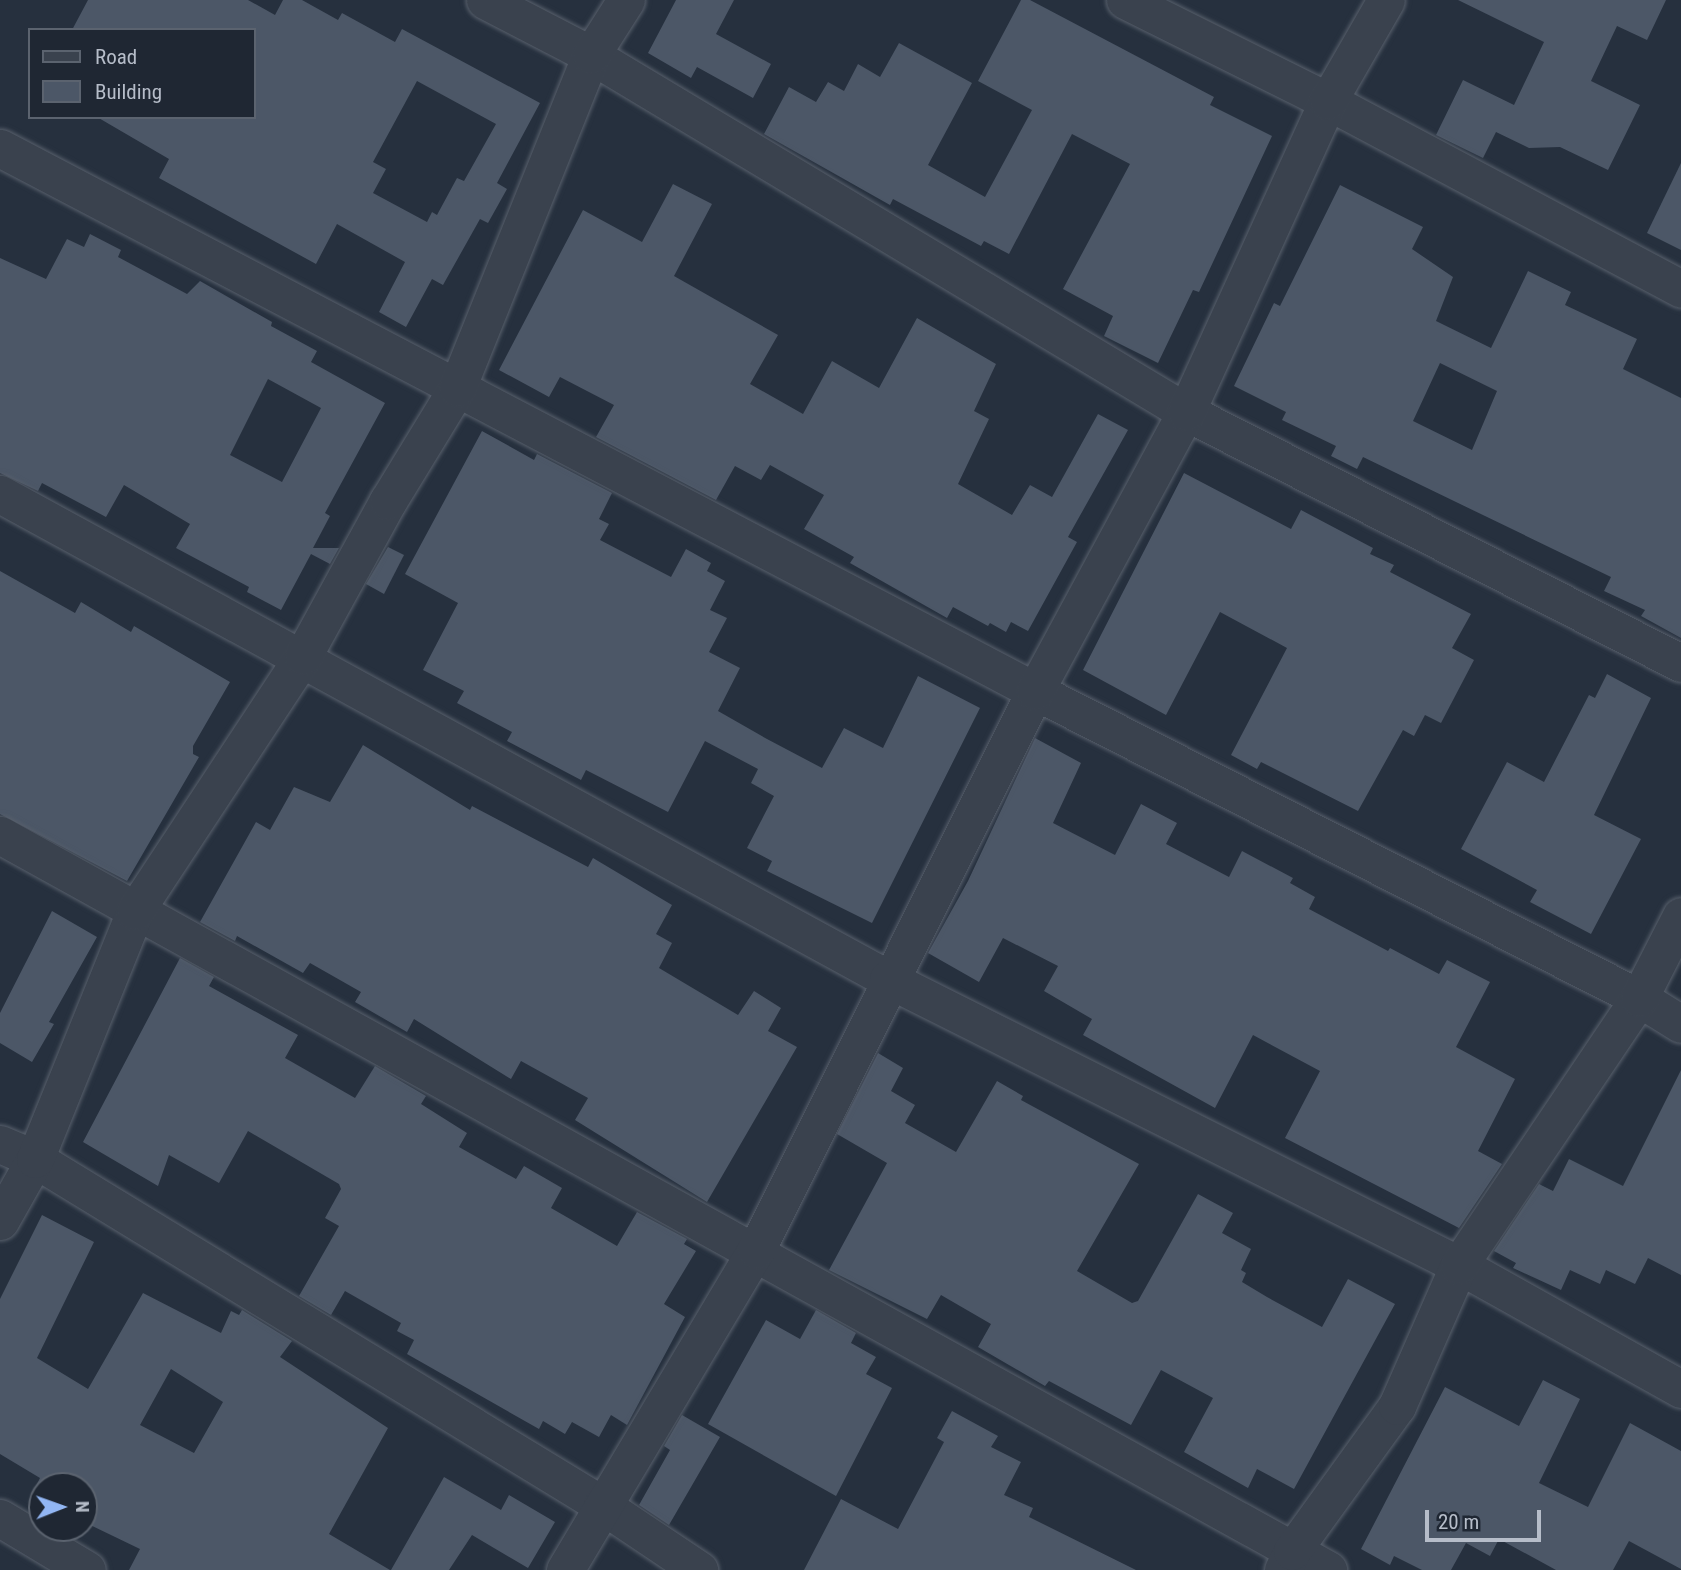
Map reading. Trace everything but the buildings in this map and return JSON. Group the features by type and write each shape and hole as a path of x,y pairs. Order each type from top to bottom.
{"street":[{"path":"485,0 591,55 1186,412 1681,663"},
{"path":"0,1221 35,1158 135,911 303,656 388,501 457,388 591,55 626,0"},
{"path":"1125,0 1328,101 1681,289"},
{"path":"565,1570 755,1250 888,979 1035,691 1186,412 1328,101 1387,0"},
{"path":"0,148 1035,691 1639,998 1681,1024"},
{"path":"0,494 303,656 888,979 1459,1265 1681,1389"},
{"path":"0,835 755,1250 1287,1560 1328,1570"},
{"path":"1287,1560 1397,1406 1459,1265 1639,998 1681,916"},
{"path":"0,1144 35,1158 602,1505 699,1570"},
{"path":"0,1518 87,1570"}]}
